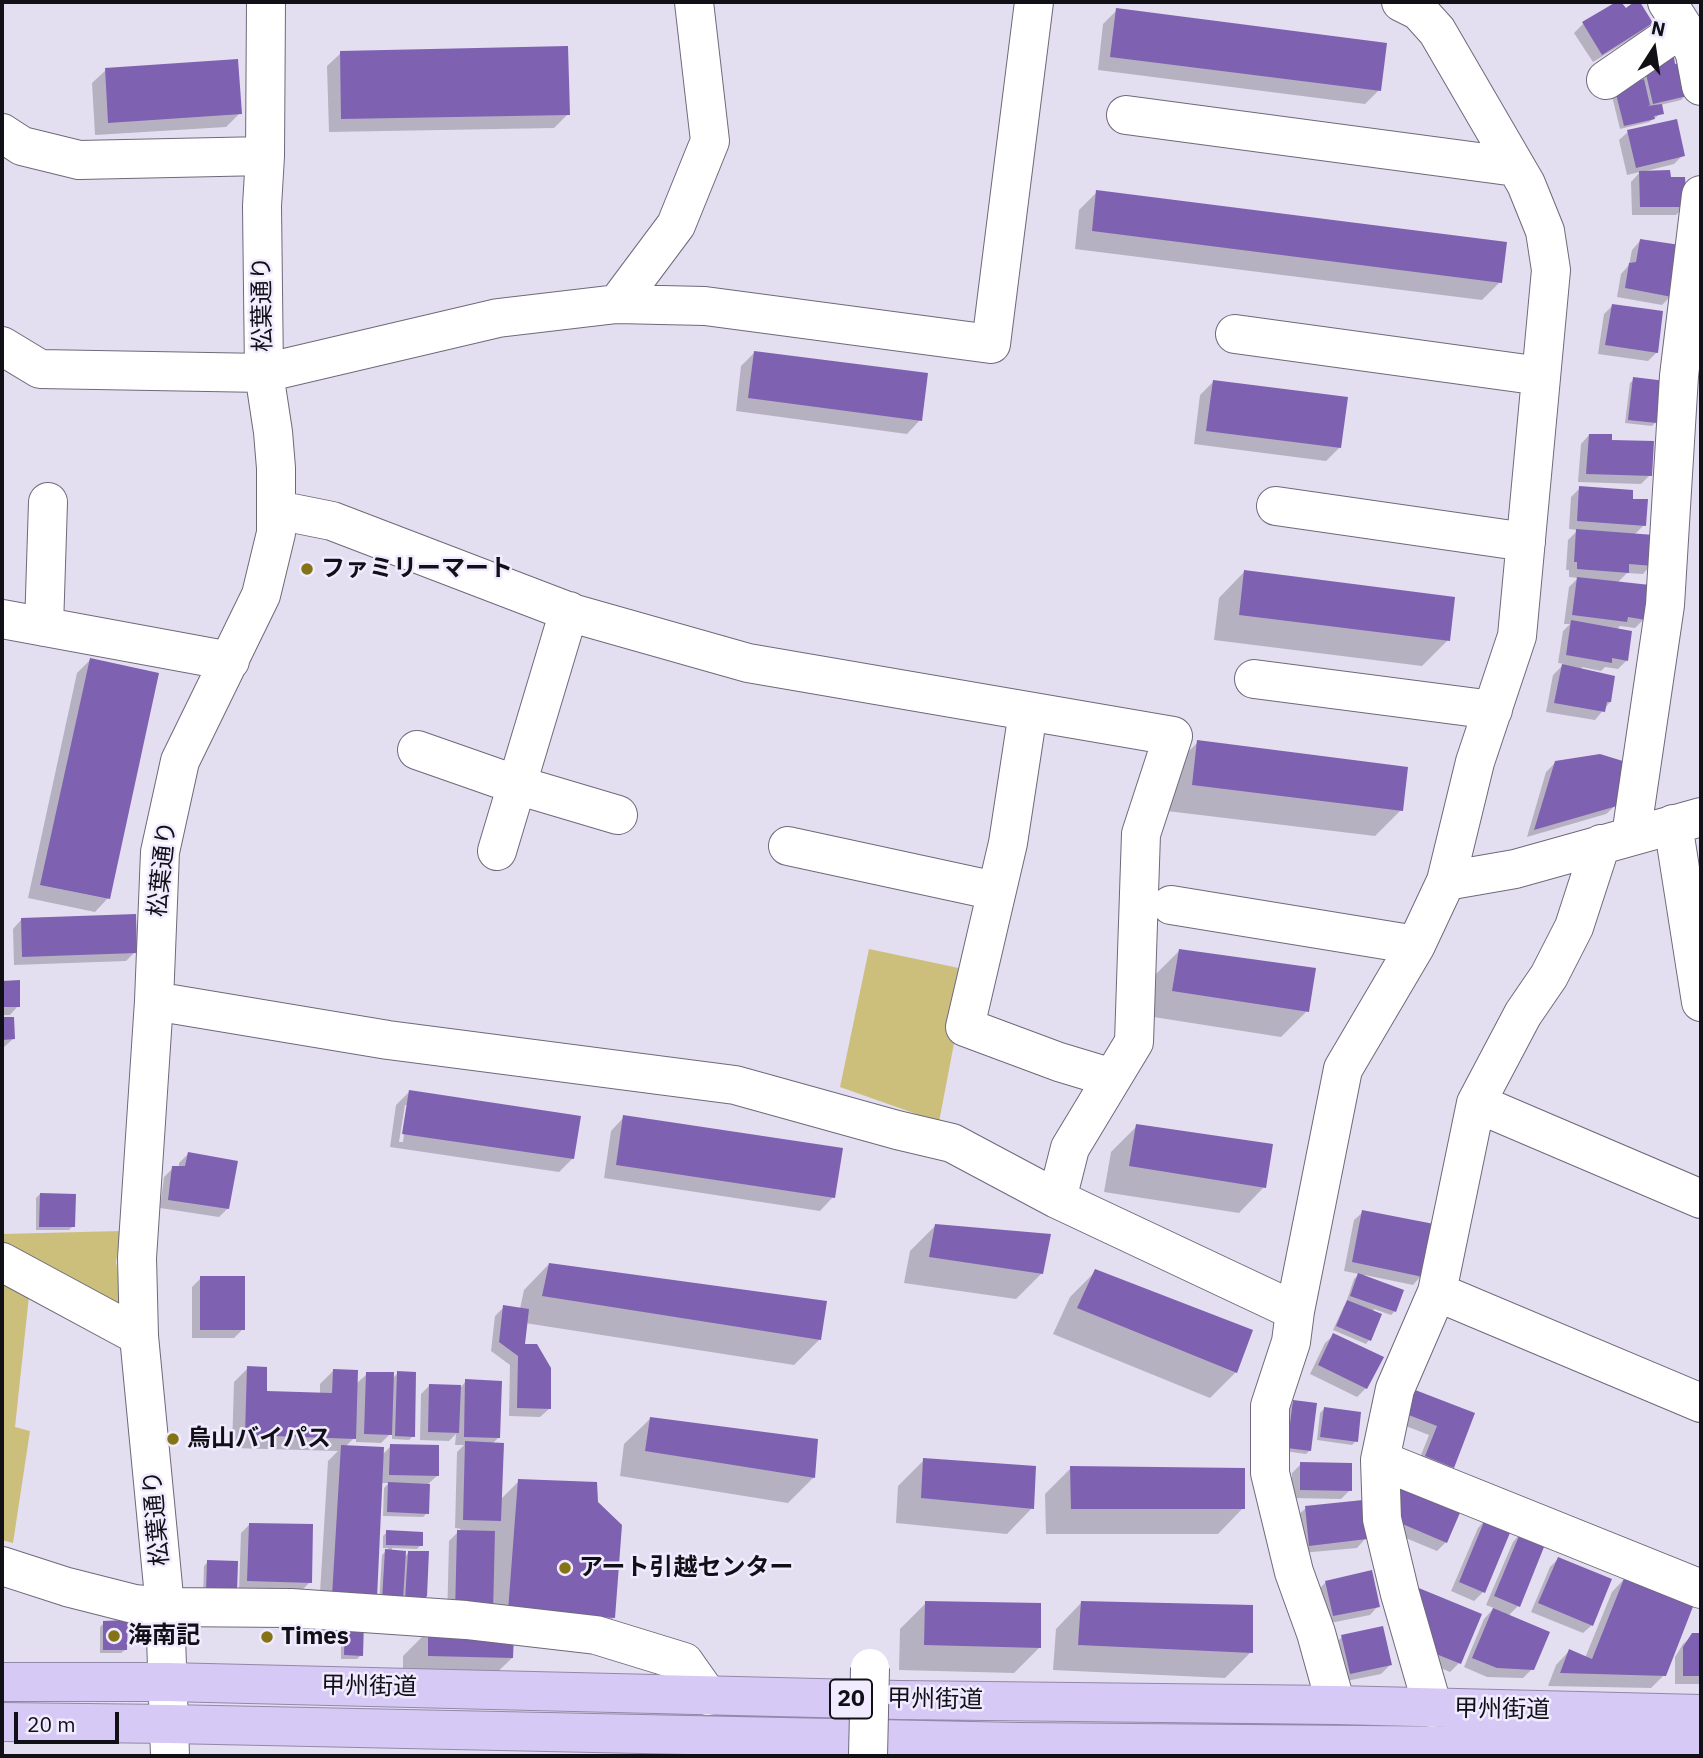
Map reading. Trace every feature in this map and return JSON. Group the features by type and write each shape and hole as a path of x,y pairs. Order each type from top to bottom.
{"highway":[{"name":"甲州街道","path":"2,1682 167,1682 899,1700 1336,1705 1701,1714"},
{"name":"甲州街道","path":"2,1722 169,1740 1017,1749 1701,1748"}],"street":[{"name":"松葉通り","path":"169,1740 165,1607 139,1336 137,1258 160,852 180,761 261,595 276,533 276,468 264,373 262,206 266,2"},
{"path":"617,304 676,225 710,141 694,2"},
{"path":"2,346 40,369 264,373 498,318 617,304 705,306 991,344 1034,2"},
{"path":"1336,1705 1316,1633 1294,1572 1270,1473 1270,1406 1291,1342 1294,1311 1342,1069 1416,945 1446,881 1475,762 1517,636 1551,270 1545,232 1526,184 1437,31 1419,11 1401,2"},
{"path":"1606,80 1675,14 1695,54 1701,86"},
{"path":"1126,115 1516,167"},
{"path":"2,133 22,146 79,160 265,156"},
{"path":"1433,1708 1400,1594 1382,1519 1380,1460 1395,1389 1437,1293 1476,1103 1523,1014 1549,976 1616,840 1649,716 1684,575 1690,374 1701,195"},
{"path":"1236,334 1541,376"},
{"path":"44,627 48,502"},
{"path":"1276,506 1526,542"},
{"path":"277,510 332,521 569,611 748,663 1173,736 1141,834 1134,1042 1070,1148 1057,1199"},
{"path":"497,852 569,611"},
{"path":"2,620 230,661"},
{"path":"1254,679 1493,710"},
{"path":"1028,712 1008,843 965,1027 1059,1062 1112,1078"},
{"path":"417,750 517,785 618,815"},
{"path":"1446,881 1515,869 1687,820 1701,1002"},
{"path":"788,846 996,891"},
{"path":"1171,905 1416,945"},
{"path":"153,1001 388,1040 735,1085 952,1143 1057,1199 1294,1311"},
{"path":"1476,1103 1701,1199"},
{"path":"2,1262 139,1336"},
{"path":"1437,1293 1701,1403"},
{"path":"1380,1460 1701,1589"},
{"path":"2,1566 67,1587 134,1604 165,1607 291,1608 466,1620 596,1635 684,1662 708,1696"},
{"path":"868,1756 870,1668"}],"shaded area":[{"path":"869,949 968,970 939,1122 840,1087"},
{"path":"121,1231 116,1262 124,1311 2,1249 2,1234"},
{"path":"2,1281 29,1296 15,1427 30,1431 13,1543 2,1540"}],"building":[{"path":"1616,2 1621,2 1626,8 1634,2 1640,2 1653,23 1602,55 1582,22"},
{"path":"1116,8 1387,43 1381,91 1110,57"},
{"path":"568,46 570,115 341,119 340,51"},
{"path":"1674,57 1675,64 1680,63 1687,96 1653,104 1645,70 1663,65 1662,58"},
{"path":"238,59 242,114 108,123 105,68"},
{"path":"1644,79 1650,105 1647,106 1662,104 1664,114 1654,116 1655,119 1624,126 1615,90 1620,85"},
{"path":"1677,119 1685,156 1636,168 1627,130"},
{"path":"1670,170 1671,177 1685,177 1687,207 1640,207 1639,171"},
{"path":"1096,190 1507,242 1502,283 1092,231"},
{"path":"1640,239 1680,245 1672,297 1625,288 1629,263 1636,262"},
{"path":"1612,304 1663,311 1658,353 1605,345"},
{"path":"754,351 928,373 922,421 748,398"},
{"path":"1633,377 1666,381 1657,423 1628,420"},
{"path":"1213,380 1348,397 1341,448 1206,431"},
{"path":"1589,434 1612,434 1612,440 1654,441 1652,476 1586,474"},
{"path":"1579,486 1633,490 1633,499 1648,499 1646,526 1577,521"},
{"path":"1576,529 1654,535 1653,566 1629,564 1629,573 1577,569 1577,562 1574,562"},
{"path":"1244,570 1455,597 1450,641 1239,615"},
{"path":"1577,577 1650,585 1646,620 1628,617 1627,622 1572,615"},
{"path":"1571,620 1632,631 1628,661 1612,658 1612,663 1566,655"},
{"path":"90,658 159,673 110,899 40,885"},
{"path":"1562,664 1615,676 1611,702 1607,702 1605,712 1554,703"},
{"path":"1197,740 1408,767 1403,811 1192,785"},
{"path":"1600,754 1626,762 1617,806 1534,830 1555,761"},
{"path":"136,914 137,953 22,957 21,918"},
{"path":"1179,949 1316,968 1309,1012 1172,991"},
{"path":"20,980 20,1007 2,1007 2,981"},
{"path":"2,1017 14,1017 15,1039 2,1040"},
{"path":"409,1090 581,1116 574,1159 402,1134"},
{"path":"623,1115 843,1148 835,1198 616,1165"},
{"path":"1136,1124 1273,1144 1266,1188 1129,1166"},
{"path":"188,1152 238,1161 229,1209 168,1200 172,1166 185,1166"},
{"path":"40,1193 76,1194 75,1227 39,1227"},
{"path":"1362,1210 1434,1224 1423,1277 1352,1262"},
{"path":"935,1224 1051,1234 1043,1274 929,1257"},
{"path":"549,1263 827,1301 821,1340 542,1296"},
{"path":"1095,1269 1253,1330 1237,1373 1077,1308"},
{"path":"1358,1273 1404,1290 1396,1312 1350,1296"},
{"path":"200,1276 245,1276 245,1330 200,1330"},
{"path":"1347,1300 1382,1314 1371,1341 1336,1326"},
{"path":"503,1305 529,1309 525,1344 537,1344 551,1368 551,1409 517,1408 518,1356 499,1342"},
{"path":"1333,1333 1384,1357 1367,1389 1318,1365"},
{"path":"247,1366 267,1367 267,1391 332,1393 333,1369 358,1370 356,1439 245,1435"},
{"path":"397,1371 416,1372 415,1437 395,1436"},
{"path":"366,1372 394,1372 392,1435 364,1434"},
{"path":"465,1379 502,1381 500,1438 464,1437"},
{"path":"429,1384 461,1385 459,1433 428,1432"},
{"path":"1410,1388 1475,1413 1454,1468 1425,1456 1437,1426 1401,1412"},
{"path":"1293,1400 1317,1403 1311,1451 1287,1448"},
{"path":"1324,1407 1361,1412 1358,1442 1320,1437"},
{"path":"650,1417 818,1439 815,1478 645,1451"},
{"path":"465,1441 504,1443 501,1521 463,1520"},
{"path":"390,1444 439,1445 439,1476 389,1475"},
{"path":"341,1445 384,1447 377,1598 332,1596"},
{"path":"923,1458 1036,1466 1034,1509 921,1498"},
{"path":"1300,1462 1352,1463 1352,1491 1300,1490"},
{"path":"1070,1466 1245,1468 1245,1509 1071,1509"},
{"name":"アート引越センター","path":"518,1479 597,1482 598,1502 622,1525 615,1618 508,1611"},
{"path":"1398,1480 1462,1508 1447,1543 1393,1520"},
{"path":"388,1482 430,1484 429,1514 387,1512"},
{"path":"1363,1500 1367,1539 1309,1546 1305,1506"},
{"path":"1486,1517 1512,1528 1485,1593 1459,1582"},
{"path":"249,1523 313,1524 312,1583 247,1581"},
{"path":"386,1530 423,1532 423,1546 386,1545"},
{"path":"457,1530 495,1531 493,1614 455,1614"},
{"path":"1521,1531 1546,1542 1520,1607 1494,1596"},
{"path":"385,1549 406,1551 403,1600 382,1600"},
{"path":"408,1551 429,1551 427,1596 422,1601 405,1600"},
{"path":"1558,1557 1612,1579 1593,1626 1538,1603"},
{"path":"207,1560 238,1561 237,1593 206,1592"},
{"path":"1372,1570 1380,1607 1333,1616 1325,1581"},
{"path":"1625,1576 1694,1604 1666,1676 1560,1673 1569,1649 1592,1659"},
{"path":"1409,1584 1482,1614 1461,1664 1421,1648"},
{"path":"925,1601 1041,1603 1041,1648 924,1645"},
{"path":"1081,1601 1253,1605 1253,1653 1078,1645"},
{"path":"1493,1608 1550,1632 1534,1670 1497,1668 1472,1658"},
{"path":"128,1620 127,1650 103,1650 103,1621"},
{"path":"345,1620 364,1620 363,1656 344,1655"},
{"path":"1383,1626 1392,1665 1350,1674 1341,1635"},
{"path":"428,1628 514,1633 513,1658 428,1656"},
{"path":"1692,1633 1701,1633 1701,1676 1683,1676 1683,1647"}],"place":[{"name":"ファミリーマート","path":"307,569"},
{"name":"烏山バイパス","path":"173,1439"},
{"name":"アート引越センター","path":"565,1568"},
{"name":"海南記","path":"114,1636"},
{"name":"Times","path":"267,1637"}]}
